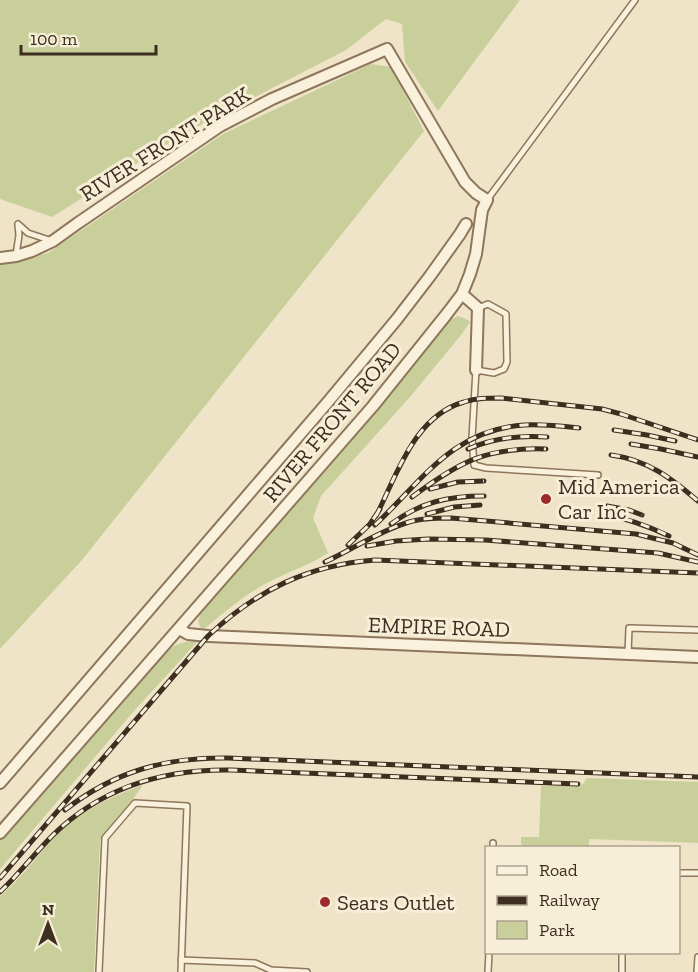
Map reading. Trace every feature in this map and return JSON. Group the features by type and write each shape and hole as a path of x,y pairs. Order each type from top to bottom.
{"street":[{"name":"RIVER FRONT PARK","path":"0,258 32,251 53,241 220,126 272,99 387,49 465,182 487,200"},
{"name":"RIVER FRONT ROAD","path":"0,833 422,346 462,294 476,254 482,210 487,200"},
{"name":"RIVER FRONT ROAD","path":"0,783 327,403 403,311 466,224"},
{"path":"462,294 478,308 476,370"},
{"name":"EMPIRE ROAD","path":"179,629 188,634 208,636 698,657"}],"lane":[{"name":"RIVER FRONT ROAD","path":"487,200 635,0"},
{"path":"16,256 18,224 28,233 53,241"},
{"path":"478,308 488,304 506,314 507,362 504,369 494,373 476,370 472,438 474,465 486,468 598,475"},
{"path":"628,654 629,628 698,630"},
{"path":"99,972 105,838 135,803 187,806 181,972"},
{"path":"680,873 698,873"},
{"path":"488,972 489,954"},
{"path":"622,954 622,972"},
{"path":"697,972 698,957"},
{"path":"181,960 255,963 271,971 307,972"}],"green space":[{"path":"0,0 520,0 438,111 405,62 402,24 386,19 346,50 183,134 52,217 0,199"},
{"path":"371,64 391,67 424,131 82,560 0,649 0,265 48,253 223,134"},
{"path":"458,316 470,322 461,335 410,397 321,496 313,518 328,553 260,587 204,629 200,627 198,621 201,612 407,372 445,324"},
{"path":"198,641 134,711 0,869 0,840 123,703 158,659 178,644"},
{"path":"587,778 698,782 698,843 589,839 589,846 522,846 521,837 539,837 541,786 579,786"},
{"path":"143,785 100,840 94,972 0,972 0,896 22,875 54,837 74,820 107,800"}],"railway":[{"path":"376,516 409,449 420,433 447,409 469,401 501,398 602,409 698,440"},
{"path":"375,525 440,460 477,436 499,429 524,425 579,428"},
{"path":"614,430 675,441"},
{"path":"468,449 507,438 547,437"},
{"path":"631,444 698,457"},
{"path":"412,497 444,474 474,459 506,451 546,449"},
{"path":"611,455 636,461 658,471 698,501"},
{"path":"430,489 458,482 484,481"},
{"path":"391,524 424,505 458,497 484,496"},
{"path":"427,514 454,507 480,505"},
{"path":"607,506 642,515"},
{"path":"348,545 370,524 380,509"},
{"path":"606,515 638,523 669,536"},
{"path":"325,562 398,526 419,520 440,518 636,534 673,543 698,555"},
{"path":"367,546 428,539 485,540 658,553 698,562"},
{"path":"0,878 208,636 245,605 285,583 328,568 375,560 698,573"},
{"path":"65,810 103,785 122,776 162,764 205,758 698,777"},
{"path":"0,892 72,818 92,804 114,793 158,777 206,770 231,770 578,784"}],"place":[{"name":"Mid America Car Inc","path":"546,499"},
{"name":"Sears Outlet","path":"325,902"}]}
